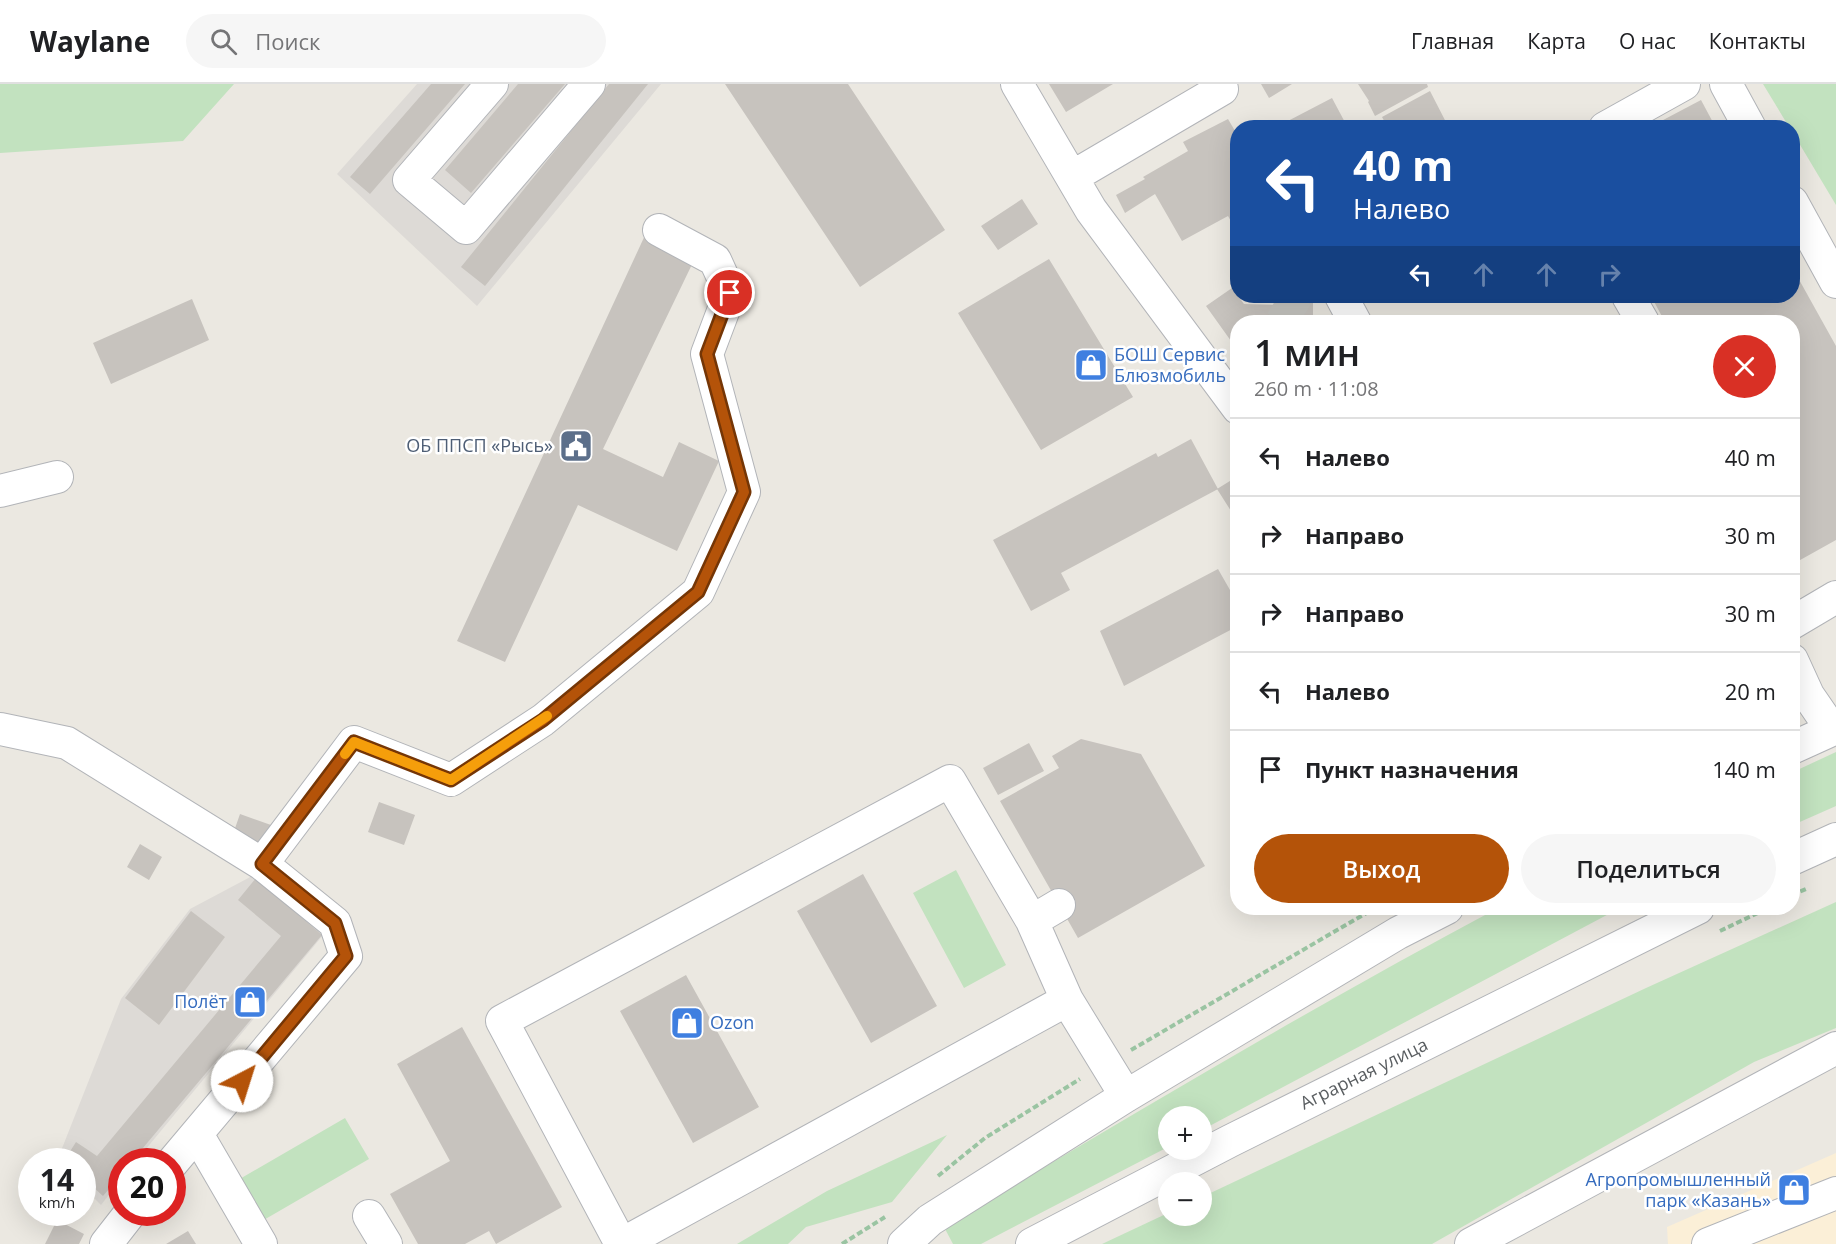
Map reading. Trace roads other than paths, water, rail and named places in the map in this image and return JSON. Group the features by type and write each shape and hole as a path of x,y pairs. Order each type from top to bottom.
{"street":[{"path":"492,84 409,180 466,228 589,84"},
{"path":"1017,84 1091,210 1230,397"},
{"path":"1072,177 1222,89 1219,84"},
{"path":"1619,120 1684,84"},
{"path":"1726,84 1746,120"},
{"path":"1800,217 1836,282"},
{"path":"262,864 354,742 451,780 543,720 698,592 744,492 707,354 730,293 715,260 659,230"},
{"path":"0,491 57,477"},
{"path":"1800,618 1836,597"},
{"path":"1800,677 1808,694 1834,729 1800,744"},
{"path":"0,729 67,742 262,864 335,923 346,956 185,1148"},
{"path":"1067,1000 622,1244 502,1021 950,781 1032,921 1067,1000 1126,1096"},
{"path":"1800,856 1836,840"},
{"path":"1032,921 1059,905"},
{"path":"904,1244 929,1232 1126,1096 1398,933 1433,915"},
{"name":"Аграрная улица","path":"1032,1244 1230,1141 1684,915"},
{"path":"1471,1244 1836,1048"},
{"path":"197,1134 261,1244"},
{"path":"1708,1244 1836,1193"},
{"path":"369,1216 386,1244"},
{"path":"106,1244 120,1226"}],"tunnel":[{"path":"1285,315 1293,303"}],"place":[{"name":"БОШ Сервис Блюзмобиль","path":"1091,365"},
{"name":"ОБ ППСП «Рысь»","path":"576,446"},
{"name":"Полёт","path":"250,1002"},
{"name":"Ozon","path":"687,1023"},
{"name":"Агропромышленный парк «Казань»","path":"1794,1190"}]}
